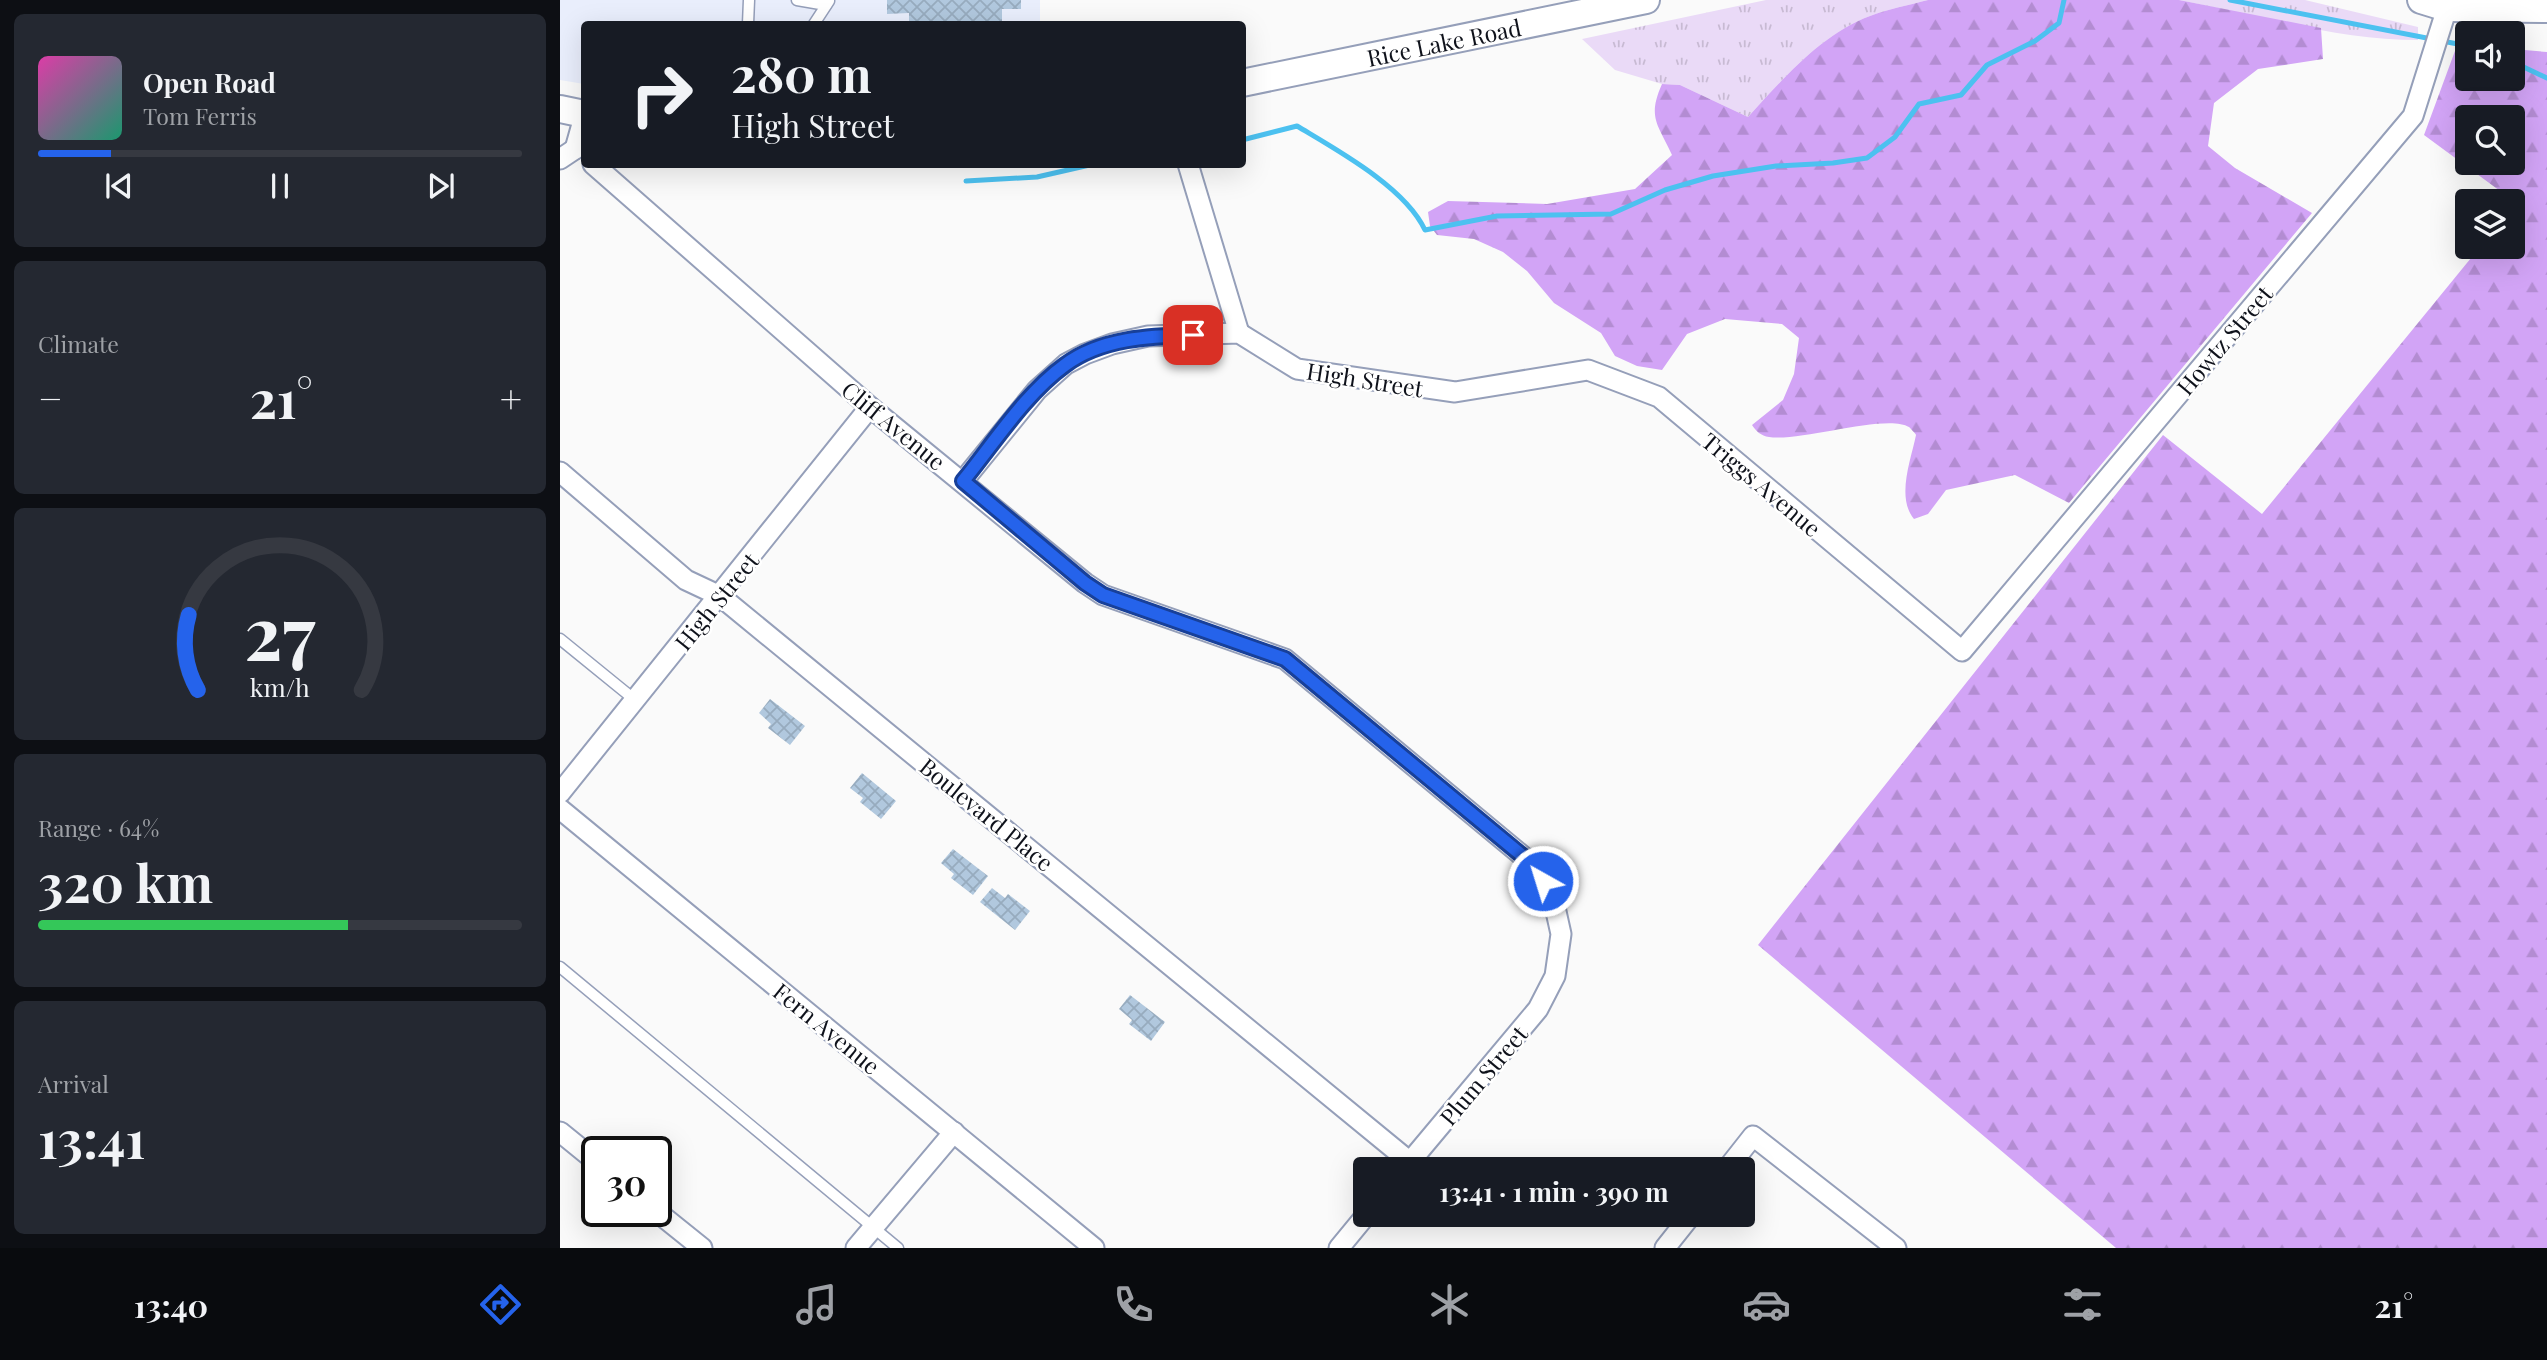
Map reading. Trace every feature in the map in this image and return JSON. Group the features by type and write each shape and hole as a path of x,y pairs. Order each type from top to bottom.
{"main road":[{"path":"2421,0 2447,8 2547,9"},
{"name":"Rice Lake Road","path":"1246,82 1637,1"},
{"path":"560,109 581,114"}],"street":[{"name":"Howtz Street","path":"1962,651 2413,116 2447,8"},
{"path":"573,155 581,126"},
{"name":"Cliff Avenue","path":"598,168 870,407 1085,583 1103,595 1285,659 1525,858 1543,881 1555,907 1561,934 1555,976"},
{"path":"963,481 1037,390 1066,364 1112,344 1148,336 1239,333 1189,168"},
{"name":"High Street","path":"1239,333 1297,369 1455,392 1540,379"},
{"name":"Triggs Avenue","path":"1540,379 1588,370 1659,397 1962,651"},
{"name":"High Street","path":"560,793 870,407"},
{"name":"Boulevard Place","path":"560,472 686,580 720,596 1397,1157"},
{"name":"Fern Avenue","path":"560,809 1094,1248"},
{"name":"Plum Street","path":"1414,1157 1538,1009 1555,976"},
{"path":"560,1132 581,1149"},
{"path":"856,1248 954,1132"},
{"path":"1736,1157 1753,1136 1896,1248"},
{"path":"672,1224 702,1248"},
{"path":"1339,1248 1356,1227"},
{"path":"1665,1248 1682,1227"}],"lane":[{"path":"748,21 749,0"},
{"path":"797,0 828,2 816,21"},
{"path":"560,639 635,700"},
{"path":"560,967 898,1248"}],"shaded area":[{"path":"560,0 1040,0 1040,21 581,21 581,84 560,80"}],"green space":[{"path":"1766,0 1928,0 1870,16 1835,34 1803,59 1748,117 1680,85 1662,84 1615,70 1582,39"},
{"path":"1928,0 2179,0 2321,28 2323,59 2258,69 2214,103 2208,146 2235,168 2312,213 2069,503 2015,475 1946,490 1928,514 1914,519 1906,500 1905,489 1916,435 1909,427 1882,423 1801,436 1769,437 1752,425 1783,400 1794,374 1799,338 1782,324 1725,319 1687,334 1662,370 1637,366 1615,356 1601,333 1554,303 1527,271 1503,252 1474,239 1437,235 1430,226 1428,212 1448,201 1547,204 1635,189 1672,155 1656,121 1655,105 1662,84 1680,85 1748,117 1803,59 1835,34 1870,16"},
{"path":"2179,0 2305,0 2418,27 2418,40 2358,36 2298,26"},
{"path":"2525,50 2547,52 2547,1248 2116,1248 1758,945 2163,435 2262,514 2470,259 2525,259 2525,189 2497,189 2478,175 2525,175 2525,105 2455,105 2455,158 2424,135 2455,51 2455,91 2525,91"}],"building":[{"path":"887,0 1021,0 1021,9 1002,9 1002,21 909,21 909,13 887,14"},
{"path":"770,699 805,726 790,745 768,728 771,724 759,713"},
{"path":"862,773 896,801 881,819 860,802 863,798 850,788"},
{"path":"953,849 988,876 973,895 951,878 954,874 941,863"},
{"path":"992,888 1005,898 1008,894 1030,911 1015,930 980,902"},
{"path":"1130,995 1165,1022 1151,1041 1129,1024 1132,1020 1119,1009"}],"waterway":[{"path":"1246,139 1297,126 1350,158 1386,185 1402,199 1425,230 1497,216 1611,214 1665,190 1713,176 1776,166 1867,158 1895,137 1919,104 1961,95 1987,65 2035,41 2059,23 2064,0"},
{"path":"2230,0 2455,43"},
{"path":"2525,68 2547,78"},
{"path":"966,181 1037,177 1076,168"}],"route":[{"path":"1193,335 1148,336 1112,344 1066,364 1037,390 963,481 1103,595 1285,659 1525,858 1543,881"}]}
